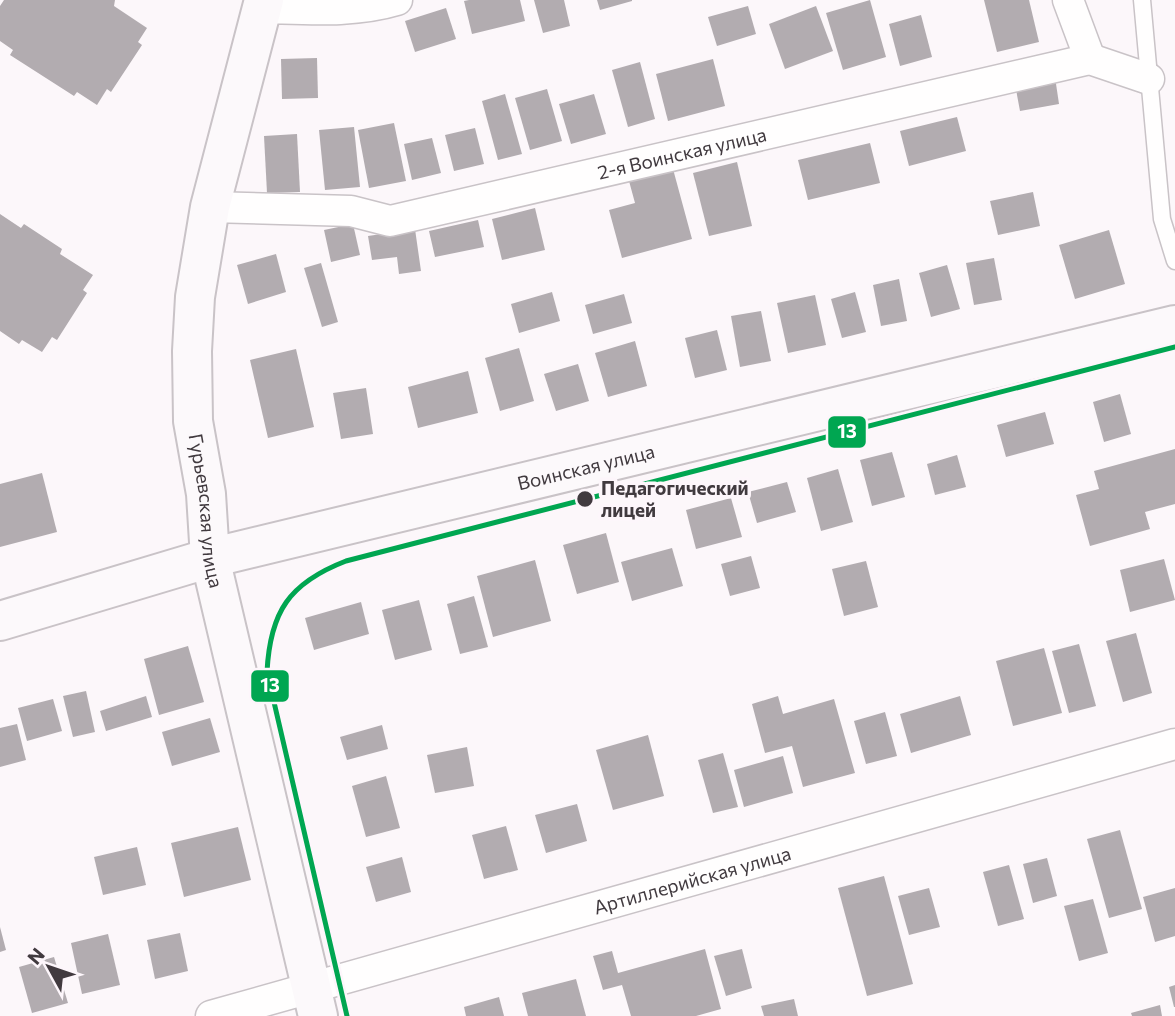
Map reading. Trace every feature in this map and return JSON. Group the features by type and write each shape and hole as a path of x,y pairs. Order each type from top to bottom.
{"street":[{"path":"263,4 331,9 380,5 397,0"},
{"path":"1068,0 1090,59 1149,79"},
{"name":"Гурьевская улица","path":"263,4 210,207 195,297 191,351 193,421 206,494 209,558 315,1003"},
{"name":"2-я Воинская улица","path":"210,207 351,211 390,221 1090,59"},
{"name":"Воинская улица","path":"0,621 209,558 1175,325"},
{"name":"Артиллерийская улица","path":"211,1016 315,1003 1175,744"}],"lane":[{"path":"1142,0 1162,219 1175,261"}],"building":[{"path":"4,0 115,0 114,6 147,28 138,42 142,45 111,92 107,89 97,105 77,92 74,96 10,55 13,50 0,41 0,6"},
{"path":"520,0 525,21 472,34 464,1"},
{"path":"534,0 564,0 570,26 543,33"},
{"path":"597,0 632,0 632,1 600,10"},
{"path":"870,0 886,57 843,70 826,13"},
{"path":"984,0 1029,0 1039,42 997,52"},
{"path":"748,6 756,34 717,46 708,17"},
{"path":"816,6 833,51 785,69 769,24"},
{"path":"446,8 456,39 415,52 405,21"},
{"path":"921,15 932,57 900,66 889,24"},
{"path":"317,58 318,98 282,99 281,59"},
{"path":"713,59 725,106 668,121 656,74"},
{"path":"640,62 655,119 628,127 612,70"},
{"path":"1055,77 1059,104 1020,111 1015,84"},
{"path":"547,89 562,141 530,150 515,98"},
{"path":"505,94 522,154 498,160 482,101"},
{"path":"594,94 606,134 571,144 559,104"},
{"path":"957,117 966,151 909,166 900,131"},
{"path":"394,123 406,181 369,188 358,130"},
{"path":"354,127 360,187 325,190 319,130"},
{"path":"475,128 484,164 454,171 445,135"},
{"path":"297,134 300,192 267,193 264,136"},
{"path":"432,138 441,173 412,180 404,144"},
{"path":"870,143 880,183 808,200 798,160"},
{"path":"737,162 752,226 709,236 693,173"},
{"path":"673,169 692,239 622,258 609,210 635,203 629,181"},
{"path":"1033,192 1040,226 998,235 990,201"},
{"path":"535,208 545,250 502,260 492,219"},
{"path":"0,214 21,228 24,224 62,249 60,254 93,275 83,290 87,293 57,340 52,337 42,352 22,340 19,344 0,331"},
{"path":"478,220 484,247 435,257 429,231"},
{"path":"353,224 360,255 331,262 324,230"},
{"path":"415,229 421,271 399,274 397,257 372,260 368,236"},
{"path":"1109,230 1125,284 1075,299 1059,245"},
{"path":"276,254 286,292 248,304 237,265"},
{"path":"994,258 1002,300 974,305 966,263"},
{"path":"321,263 338,322 322,327 304,268"},
{"path":"947,265 960,309 931,317 919,273"},
{"path":"899,279 907,321 881,326 873,285"},
{"path":"552,292 560,321 519,333 511,304"},
{"path":"855,292 866,332 842,338 831,299"},
{"path":"624,294 632,323 593,334 585,305"},
{"path":"815,295 826,345 788,353 777,303"},
{"path":"761,311 771,361 740,367 731,316"},
{"path":"717,330 727,370 695,378 685,338"},
{"path":"635,341 647,386 608,397 595,353"},
{"path":"519,348 534,401 500,411 485,358"},
{"path":"296,349 314,427 268,438 250,360"},
{"path":"578,364 589,401 556,411 544,374"},
{"path":"468,371 478,413 418,428 408,387"},
{"path":"366,388 373,434 341,439 333,393"},
{"path":"1120,394 1131,434 1104,442 1093,402"},
{"path":"1045,412 1054,444 1006,457 997,425"},
{"path":"1175,449 1175,504 1145,512 1150,529 1090,546 1076,495 1099,489 1094,471"},
{"path":"892,452 905,497 872,506 860,460"},
{"path":"957,455 966,487 935,495 927,464"},
{"path":"838,469 853,522 821,531 807,478"},
{"path":"42,473 57,532 0,547 0,484"},
{"path":"787,482 796,512 757,523 748,492"},
{"path":"731,498 742,537 696,549 686,510"},
{"path":"606,533 619,582 577,594 563,545"},
{"path":"672,548 683,586 632,601 621,562"},
{"path":"751,556 760,588 730,596 721,564"},
{"path":"1164,559 1175,600 1130,612 1120,570"},
{"path":"535,560 551,621 493,637 477,576"},
{"path":"866,561 878,607 844,616 832,569"},
{"path":"474,596 488,647 460,654 447,604"},
{"path":"419,600 432,650 395,660 382,610"},
{"path":"361,602 369,634 314,650 305,618"},
{"path":"1136,633 1152,693 1123,702 1106,641"},
{"path":"1079,644 1096,706 1069,713 1052,651"},
{"path":"188,646 204,702 159,715 144,659"},
{"path":"1044,648 1062,713 1013,726 996,661"},
{"path":"86,691 95,732 73,737 63,696"},
{"path":"146,696 152,717 106,731 100,711"},
{"path":"778,696 783,714 834,699 855,773 803,787 792,746 765,753 752,704"},
{"path":"960,696 971,735 911,753 900,714"},
{"path":"53,699 62,731 27,741 18,708"},
{"path":"885,712 897,756 866,764 854,721"},
{"path":"210,718 220,752 172,766 162,732"},
{"path":"17,724 26,760 0,767 0,728"},
{"path":"382,725 388,749 347,760 340,737"},
{"path":"648,735 664,796 613,810 596,750"},
{"path":"467,747 474,786 435,793 427,755"},
{"path":"723,753 738,807 713,813 698,760"},
{"path":"783,756 793,793 744,807 734,770"},
{"path":"386,776 400,828 366,837 352,786"},
{"path":"577,804 587,841 546,853 535,815"},
{"path":"506,826 518,870 484,879 472,835"},
{"path":"238,827 251,880 184,897 171,843"},
{"path":"1120,830 1142,909 1109,918 1087,839"},
{"path":"137,847 146,885 103,895 94,857"},
{"path":"402,857 411,892 376,902 366,867"},
{"path":"1047,858 1057,896 1033,903 1023,864"},
{"path":"1009,865 1024,919 998,926 983,872"},
{"path":"884,876 913,984 867,996 838,888"},
{"path":"929,888 940,927 909,935 898,896"},
{"path":"1175,888 1175,936 1155,942 1143,897"},
{"path":"1093,899 1108,953 1079,961 1064,906"},
{"path":"0,927 6,950 0,952"},
{"path":"180,933 188,971 155,979 147,940"},
{"path":"108,934 120,985 82,994 71,943"},
{"path":"705,949 721,1009 696,1016 631,1016 622,985 603,990 593,956 612,951 618,973"},
{"path":"742,949 752,988 726,996 714,956"},
{"path":"54,957 68,1003 32,1013 19,967"},
{"path":"576,979 586,1016 528,1016 522,993"},
{"path":"1175,985 1175,1007 1174,1007 1169,987"},
{"path":"499,997 504,1016 466,1016 464,1007"},
{"path":"794,999 798,1016 764,1016 761,1006"},
{"path":"1160,1005 1162,1016 1132,1016 1131,1013"}],"transit line":[{"name":"13","path":"347,1016 267,672 278,616 286,602 310,579 346,561 1175,347"}],"place":[{"name":"Педагогический лицей","path":"585,499"}]}
